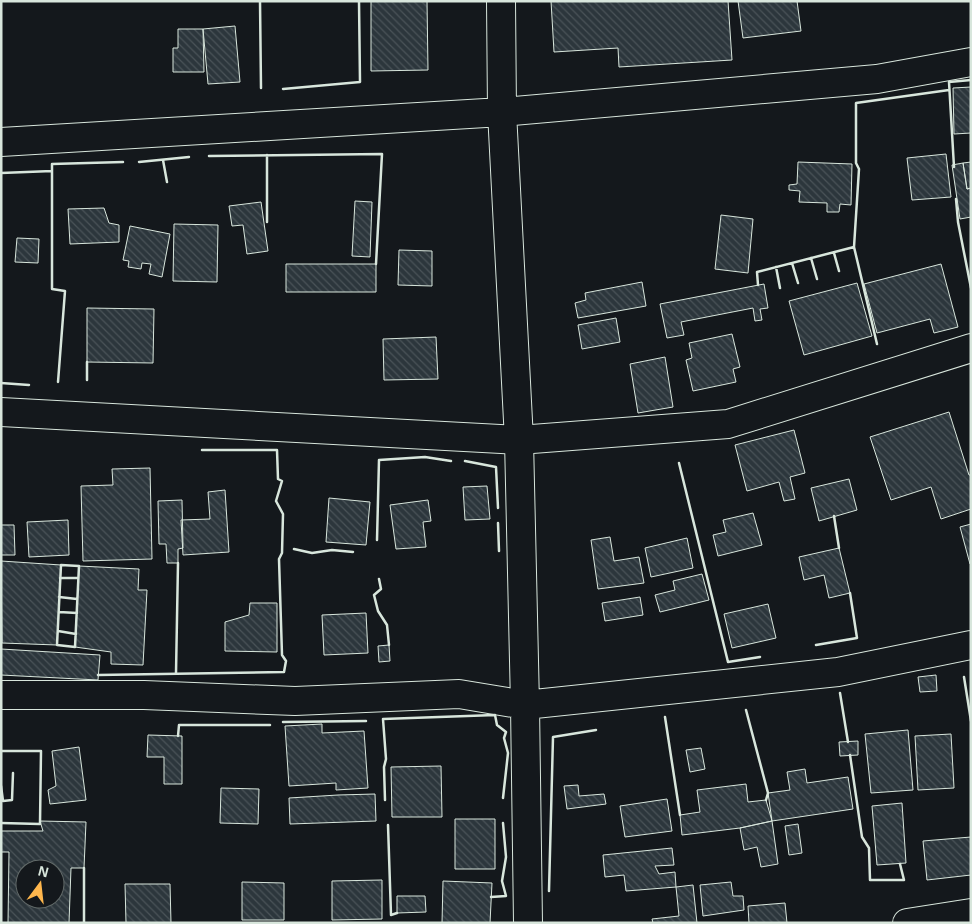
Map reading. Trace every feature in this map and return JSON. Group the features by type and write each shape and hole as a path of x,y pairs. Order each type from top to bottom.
{"street":[{"path":"501,1 502,112 519,440 528,923"},
{"path":"1,142 502,112 877,79 971,62"},
{"path":"1,412 519,440 728,424 971,348"},
{"path":"1,696 144,695 296,701 458,694 525,705 838,672 971,645"},
{"path":"907,923 971,914"}],"building":[{"path":"371,1 427,1 428,70 371,71"},
{"path":"551,1 728,1 732,60 619,67 618,48 554,52"},
{"path":"738,1 797,1 801,31 743,38"},
{"path":"235,26 240,82 208,84 203,29"},
{"path":"178,29 203,29 204,72 173,72 173,48 178,48"},
{"path":"971,87 971,133 954,134 953,88"},
{"path":"946,154 951,197 912,200 907,158"},
{"path":"798,162 852,164 851,205 840,204 839,212 827,212 827,203 799,202 800,191 789,190 789,185 797,184"},
{"path":"971,162 971,188 967,189 963,163"},
{"path":"963,163 967,189 971,188 971,217 960,219 952,165"},
{"path":"355,201 372,202 370,257 352,256"},
{"path":"261,202 268,251 247,254 243,225 232,226 229,206"},
{"path":"104,208 109,223 119,225 119,242 70,244 68,209"},
{"path":"721,215 753,219 748,273 715,269"},
{"path":"174,224 218,225 217,282 173,281"},
{"path":"130,226 170,234 162,277 149,274 151,264 142,263 141,269 128,267 129,261 123,260"},
{"path":"17,238 39,239 38,263 15,262"},
{"path":"399,250 432,251 432,286 398,285"},
{"path":"286,264 376,264 376,292 286,292"},
{"path":"941,264 958,327 934,333 930,319 877,333 864,284"},
{"path":"642,282 646,306 578,318 575,303 586,300 585,293"},
{"path":"857,283 872,336 804,355 789,301"},
{"path":"764,284 768,308 760,309 762,320 755,321 753,308 681,322 684,335 667,338 660,304"},
{"path":"87,308 154,309 153,363 87,362"},
{"path":"616,318 620,342 582,349 578,325"},
{"path":"732,334 740,367 733,369 736,382 693,391 686,360 692,358 689,343"},
{"path":"436,337 438,379 384,380 383,339"},
{"path":"665,357 673,407 638,413 630,364"},
{"path":"949,412 969,475 971,475 971,509 941,519 931,487 891,500 870,437"},
{"path":"794,430 805,473 790,477 795,499 784,501 779,482 747,491 735,445"},
{"path":"150,468 152,559 83,561 81,486 113,485 112,469"},
{"path":"849,479 857,510 819,521 811,488"},
{"path":"487,486 490,519 465,520 463,487"},
{"path":"225,490 229,552 183,555 181,520 210,519 208,492"},
{"path":"329,498 370,502 366,545 326,542"},
{"path":"182,500 183,548 178,549 178,563 167,563 166,544 159,544 158,501"},
{"path":"428,500 431,521 423,522 426,547 396,549 390,505"},
{"path":"753,513 762,545 718,556 713,535 726,532 723,520"},
{"path":"68,520 69,555 29,557 27,522"},
{"path":"971,524 971,564 970,564 960,527"},
{"path":"1,525 14,525 15,555 1,555"},
{"path":"610,537 614,561 639,557 644,583 598,589 591,540"},
{"path":"687,538 693,568 651,577 645,548"},
{"path":"839,548 850,593 829,598 824,575 804,580 799,557"},
{"path":"1,561 61,565 57,645 2,643"},
{"path":"79,566 139,569 138,590 147,590 143,665 111,664 111,652 75,647"},
{"path":"702,574 709,600 660,612 655,595 675,590 673,581"},
{"path":"640,597 643,615 605,621 602,603"},
{"path":"250,603 277,603 277,652 225,651 225,622 249,615"},
{"path":"768,604 776,638 732,648 724,614"},
{"path":"366,613 368,653 324,655 322,615"},
{"path":"389,645 390,661 379,662 378,646"},
{"path":"1,649 100,655 98,680 1,675"},
{"path":"936,675 937,691 920,692 918,677"},
{"path":"322,724 322,733 364,731 368,788 336,790 336,783 289,786 285,726"},
{"path":"908,730 913,790 871,793 865,734"},
{"path":"951,734 954,788 918,790 915,736"},
{"path":"148,735 182,736 182,784 164,784 164,757 147,757"},
{"path":"858,741 858,755 840,756 839,742"},
{"path":"79,747 86,800 50,804 48,790 56,786 52,751"},
{"path":"701,748 705,769 690,772 686,750"},
{"path":"441,766 442,817 392,817 391,767"},
{"path":"805,769 807,783 848,777 853,809 772,821 768,793 790,790 787,772"},
{"path":"746,784 748,802 766,800 772,821 740,828 682,835 680,815 700,812 697,790"},
{"path":"578,785 579,796 604,794 606,804 567,809 564,786"},
{"path":"221,788 259,789 258,824 220,823"},
{"path":"375,794 376,821 290,824 289,798"},
{"path":"667,799 672,831 625,837 620,806"},
{"path":"902,803 906,863 877,865 872,806"},
{"path":"455,819 495,819 495,869 455,869"},
{"path":"40,821 86,822 84,868 71,868 69,923 8,923 9,852 1,852 1,831 43,831"},
{"path":"772,821 778,864 761,867 757,847 744,850 740,828"},
{"path":"798,824 802,853 789,855 785,826"},
{"path":"971,837 971,875 927,880 923,841"},
{"path":"672,848 674,865 655,866 659,874 675,872 676,887 626,891 624,875 605,877 603,855"},
{"path":"382,880 382,919 332,920 332,881"},
{"path":"443,881 492,883 490,923 442,923"},
{"path":"242,882 284,883 284,920 242,920"},
{"path":"731,882 733,896 743,896 744,910 703,916 700,885"},
{"path":"125,884 170,884 171,923 126,923"},
{"path":"693,885 697,923 653,923 652,919 679,916 676,887"},
{"path":"397,896 425,896 426,912 397,913"},
{"path":"785,903 787,923 749,923 748,906"}],"wall":[{"path":"260,1 261,88"},
{"path":"283,89 360,82 359,1"},
{"path":"954,167 949,82 971,80"},
{"path":"877,344 854,247 859,169 856,163 856,103 949,90"},
{"path":"209,156 382,154 376,264"},
{"path":"267,155 267,222"},
{"path":"139,162 189,157"},
{"path":"163,160 167,182"},
{"path":"58,382 65,291 52,289 52,164 123,162"},
{"path":"1,173 52,171"},
{"path":"956,199 958,222 971,288"},
{"path":"758,285 757,272 854,247"},
{"path":"834,253 839,271"},
{"path":"811,258 817,279"},
{"path":"792,263 798,283"},
{"path":"776,267 780,288"},
{"path":"87,362 87,380"},
{"path":"1,383 29,385"},
{"path":"98,675 284,672 286,661 282,655 279,559 282,553 283,514 276,501 282,481 278,479 277,450 202,450"},
{"path":"377,540 379,460 425,457 451,461"},
{"path":"465,461 496,467 498,508"},
{"path":"679,463 728,662 760,657"},
{"path":"834,516 839,548"},
{"path":"498,523 499,551"},
{"path":"294,549 312,553 332,550 353,552"},
{"path":"176,673 178,563"},
{"path":"61,565 79,566 75,647 57,645 61,565"},
{"path":"60,578 78,578"},
{"path":"379,579 381,589 374,595 378,611 387,625 389,645"},
{"path":"816,645 857,638 850,593"},
{"path":"59,597 77,599"},
{"path":"59,612 77,613"},
{"path":"58,631 76,634"},
{"path":"964,677 971,721"},
{"path":"840,693 848,742"},
{"path":"746,710 768,793 766,800"},
{"path":"385,800 384,767 386,759 383,719 495,715 497,725 506,732 504,738 508,753 503,798"},
{"path":"665,717 680,815"},
{"path":"283,722 366,721"},
{"path":"178,736 179,725 270,725"},
{"path":"549,891 553,737 596,730"},
{"path":"1,751 41,751 40,824 1,823"},
{"path":"850,755 862,837 869,848 870,880 904,880 900,864"},
{"path":"1,786 3,801 12,800 13,773"},
{"path":"491,897 506,896 502,881 506,857 503,823"},
{"path":"388,825 391,915 397,913"},
{"path":"84,868 84,923"}]}
